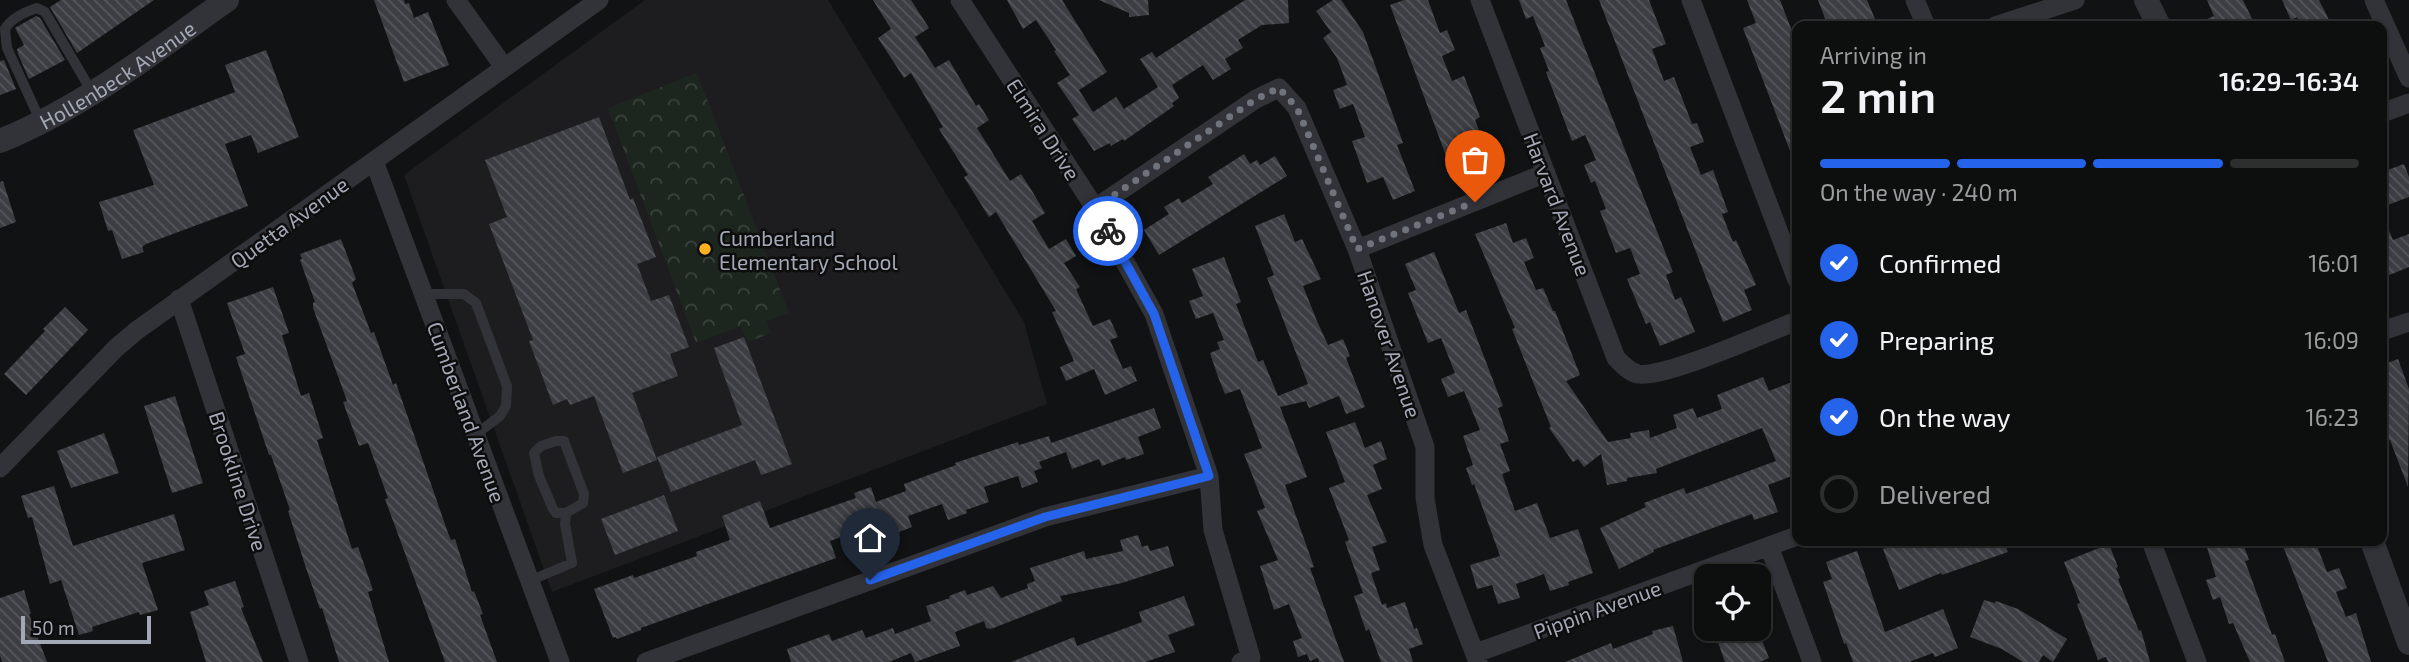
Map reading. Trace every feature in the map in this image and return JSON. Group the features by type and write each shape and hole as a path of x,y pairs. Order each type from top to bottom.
{"street":[{"name":"Hollenbeck Avenue","path":"0,141 41,122 92,93 227,0"},
{"path":"456,0 504,67"},
{"name":"Quetta Avenue","path":"0,468 116,348 179,299 599,0"},
{"name":"Elmira Drive","path":"960,0 1095,208 1154,314 1209,476 1213,530 1246,660"},
{"name":"Harvard Avenue","path":"1480,0 1616,358 1636,374 1664,372 1792,323"},
{"path":"1691,0 1792,267"},
{"path":"1915,0 1924,21"},
{"path":"2010,21 2075,0"},
{"path":"2146,0 2156,21"},
{"path":"2374,0 2383,21"},
{"path":"2387,29 2409,78"},
{"name":"Hanover Avenue","path":"1095,208 1256,99 1279,88 1297,108 1357,249 1425,447 1425,498 1433,545 1477,657"},
{"path":"2387,111 2409,103"},
{"name":"Cumberland Avenue","path":"374,161 560,662"},
{"path":"1357,249 1546,173"},
{"name":"Brookline Drive","path":"179,299 299,662"},
{"path":"2387,329 2409,322"},
{"path":"646,662 1045,517 1209,476"},
{"name":"Pippin Avenue","path":"1477,657 1792,538"},
{"path":"1769,546 1812,662"},
{"path":"2153,546 2197,662"},
{"path":"2374,546 2409,643"}],"lane":[{"path":"41,122 7,48 5,29 9,22 27,11 37,8 45,12 92,93"},
{"path":"423,294 464,294 476,303 507,386 506,406 500,416 475,435"},
{"path":"564,440 584,494 583,503 566,513 556,513 553,509 539,476 534,453 541,446 564,440"},
{"path":"529,581 572,563 565,524 566,513"}],"shaded area":[{"name":"Cumberland Elementary School","path":"645,0 828,0 1024,322 1047,404 552,592 404,175"}],"green space":[{"path":"697,73 789,313 766,321 771,333 748,342 741,326 696,343 608,108"}],"building":[{"path":"61,0 154,0 77,53 50,7"},
{"path":"374,0 404,0 405,4 409,3 414,18 428,12 449,65 404,82"},
{"path":"873,0 911,0 929,28 915,37 935,68 949,60 976,106 979,104 989,120 977,128 1010,181 1021,174 1032,191 1045,213 1032,221 1049,249 1066,239 1076,256 1064,263 1080,287 1076,289 1093,326 1110,319 1118,337 1110,340 1123,369 1131,366 1137,381 1105,395 1094,369 1066,381 1060,367 1074,361 1052,312 1056,311 996,212 989,217 964,177 968,175 939,129 943,127 911,73 904,78 878,38 891,29"},
{"path":"1007,0 1062,0 1107,72 1079,90 1093,112 1116,97 1124,109 1158,87 1140,59 1152,52 1156,58 1245,0 1288,0 1289,23 1262,25 1238,40 1243,48 1225,59 1231,69 1213,80 1203,65 1172,85 1179,98 1172,103 1174,106 1124,141 1123,139 1111,146 1110,143 1094,151 1072,119 1079,115 1057,83 1070,75 1054,51 1056,50 1036,20 1023,29"},
{"path":"1099,0 1148,0 1149,15 1129,17 1129,13"},
{"path":"1333,0 1341,0 1363,32 1403,143 1397,145 1415,191 1393,200 1383,177 1367,183 1352,141 1365,137 1353,104 1340,109 1333,90 1347,85 1337,58 1323,38 1331,32 1316,11"},
{"path":"1404,0 1428,0 1440,33 1447,30 1455,50 1442,56 1452,81 1464,76 1480,117 1475,120 1484,143 1477,146 1485,169 1455,180 1390,5"},
{"path":"1519,0 1566,0 1673,272 1666,275 1675,300 1681,297 1695,332 1660,346 1650,322 1646,324 1627,279 1640,274 1630,248 1616,253 1600,211 1606,209 1595,181 1591,183 1584,165 1596,160 1585,135 1572,141 1546,72 1549,71 1540,48 1545,46 1533,16 1526,19"},
{"path":"1599,0 1649,0 1666,44 1652,49 1664,81 1674,77 1692,124 1697,123 1704,142 1690,147 1701,175 1713,170 1728,212 1722,214 1733,242 1736,240 1756,285 1744,290 1752,310 1723,322"},
{"path":"1747,0 1780,0 1792,31 1792,156 1743,28 1756,23"},
{"path":"1818,0 1867,0 1876,21 1829,20 1826,21"},
{"path":"2207,0 2243,0 2253,21 2202,21 2214,16"},
{"path":"2282,0 2319,0 2330,21 2299,21 2297,17 2291,20"},
{"path":"36,16 40,18 65,60 29,79 17,49 24,45 15,28"},
{"path":"266,50 299,137 258,153 251,135 225,144 248,206 146,244 142,247 144,252 122,259 112,230 108,231 99,202 154,185 133,130 235,92 225,65"},
{"path":"4,60 16,89 0,95 0,61"},
{"path":"599,117 630,200 633,198 656,257 637,264 651,301 669,295 689,347 670,354 678,376 632,393 657,460 623,473 594,396 570,405 567,399 553,405 529,341 533,340 489,224 507,217 485,160"},
{"path":"1244,154 1250,164 1257,160 1260,165 1275,156 1287,176 1159,255 1144,230 1169,214 1164,207 1179,198 1182,203 1213,184 1208,177"},
{"path":"2404,164 2409,177 2409,197 2387,205 2387,170"},
{"path":"3,181 16,222 0,228 0,182"},
{"path":"1284,214 1295,242 1302,239 1321,279 1303,286 1317,321 1328,345 1343,339 1350,356 1346,358 1365,407 1346,414 1339,396 1309,408 1306,401 1280,407 1307,477 1285,485 1314,567 1310,568 1344,662 1319,662 1318,658 1310,661 1307,654 1298,657 1293,641 1302,638 1289,604 1274,610 1260,566 1278,560 1257,511 1265,508 1244,454 1262,448 1240,389 1225,394 1218,377 1210,353 1220,349 1217,342 1224,340 1213,313 1196,319 1189,301 1203,296 1192,269 1224,257 1241,302 1236,304 1258,362 1263,360 1278,396 1308,384 1267,278 1274,275 1255,226"},
{"path":"1506,223 1513,243 1526,238 1534,258 1524,262 1536,290 1543,288 1555,311 1580,375 1566,381 1608,442 1631,438 1630,433 1649,430 1650,438 1677,428 1673,415 1693,408 1697,418 1722,409 1717,395 1763,377 1769,391 1792,382 1792,476 1768,485 1778,512 1754,520 1752,514 1721,525 1653,550 1654,552 1619,569 1600,528 1646,507 1644,503 1684,488 1686,494 1776,461 1762,428 1656,469 1657,473 1627,478 1627,481 1607,485 1601,454 1584,467 1578,459 1573,462 1549,428 1551,427 1512,329 1515,328 1475,234"},
{"path":"2387,226 2393,240 2409,234 2409,267 2387,276"},
{"path":"341,239 356,279 352,283 371,333 374,332 393,385 396,383 448,533 451,540 455,539 472,592 474,591 483,614 480,615 497,662 445,662 385,499 388,498 368,443 359,446 343,402 347,401 313,308 315,302 300,260 300,254"},
{"path":"1434,252 1459,313 1466,310 1503,406 1498,408 1509,441 1500,444 1510,471 1502,474 1515,511 1537,503 1550,538 1578,529 1593,573 1568,582 1569,585 1550,591 1544,574 1516,584 1520,598 1498,604 1492,585 1477,589 1470,565 1500,556 1466,468 1473,465 1463,436 1480,430 1464,391 1448,397 1441,379 1455,373 1441,338 1428,343 1408,293 1416,290 1405,264"},
{"path":"273,287 289,333 282,335 301,396 309,393 323,438 317,440 352,549 358,547 373,590 368,592 389,662 339,662 305,565 288,511 290,510 236,357 245,354 227,303"},
{"path":"65,307 88,330 26,395 4,374"},
{"path":"744,337 792,464 761,475 755,460 671,492 657,457 742,425 714,348"},
{"path":"2398,359 2409,389 2408,487 2390,440 2387,441 2387,363"},
{"path":"175,396 203,483 172,493 144,406"},
{"path":"1154,408 1161,428 1138,437 1144,454 1126,460 1125,457 1102,466 1099,459 1072,469 1066,452 1039,462 1042,468 1034,471 1038,482 1022,488 1018,476 984,487 989,502 966,510 967,513 948,520 942,504 908,516 912,527 872,542 867,528 830,541 836,558 617,639 613,638 594,589 697,556 696,552 730,540 722,516 760,501 770,528 856,498 854,493 871,487 876,502 906,491 904,484 956,465 955,463 1018,442 1019,445 1049,436 1051,443"},
{"path":"1355,422 1365,448 1381,441 1387,459 1373,465 1382,489 1367,495 1387,542 1372,547 1380,570 1371,573 1382,605 1386,603 1387,608 1405,602 1414,629 1417,628 1423,644 1409,649 1413,662 1381,662 1369,629 1366,631 1354,596 1363,593 1345,542 1349,540 1329,488 1345,482 1326,432"},
{"path":"104,433 119,473 71,488 57,451"},
{"path":"54,486 73,546 174,514 185,550 142,563 158,610 140,615 139,612 92,627 93,631 79,635 61,580 50,584 32,517 28,518 21,496"},
{"path":"664,495 678,531 615,555 601,519"},
{"path":"1138,535 1142,547 1148,545 1150,551 1168,546 1174,566 1122,583 1060,596 1062,601 991,629 986,628 984,621 955,632 960,646 915,662 911,653 889,662 791,662 787,649 829,634 832,641 862,630 866,638 893,628 895,634 931,621 926,606 950,598 949,596 965,590 967,595 993,586 1001,598 1028,588 1027,584 1035,581 1030,568 1084,551 1086,559 1123,551 1120,540"},
{"path":"1891,546 2005,546 2008,552 1942,575 1941,573 1899,590 1883,549"},
{"path":"2110,546 2118,567 2118,579 2139,631 2141,630 2150,662 2108,662 2106,657 2098,660 2064,562"},
{"path":"2207,546 2244,546 2249,560 2245,561 2272,635 2275,634 2285,662 2250,662 2233,623 2229,624 2220,597 2213,600 2206,580 2216,577"},
{"path":"2283,546 2317,546 2327,572 2339,568 2347,588 2336,592 2346,617 2356,613 2371,662 2328,662"},
{"path":"1857,551 1885,632 1943,609 1958,648 1935,657 1933,653 1909,662 1853,662 1846,643 1844,644 1823,582 1832,579 1826,562"},
{"path":"235,581 244,607 241,608 263,662 206,662 190,612 209,605 204,591"},
{"path":"24,590 29,614 47,662 2,662 0,656 0,598"},
{"path":"1184,596 1195,625 1168,635 1175,652 1145,662 1011,662 1074,637 1077,646 1142,622 1139,612"},
{"path":"1984,600 1996,601 2018,609 2067,639 2053,662 2043,655 2039,662 2023,662 2002,649 1970,637"},
{"path":"1673,626 1683,662 1565,662 1611,643 1613,649 1653,634 1652,631"},
{"path":"1718,641 1762,641 1769,658 1760,662 1725,662"}],"way so far":[{"path":"1108,231 1095,208 1256,99 1279,88 1297,108 1357,249 1475,202"}],"place":[{"name":"Cumberland Elementary School","path":"705,249"}],"route":[{"path":"870,580 1045,517 1209,476 1154,314 1108,231"}]}
